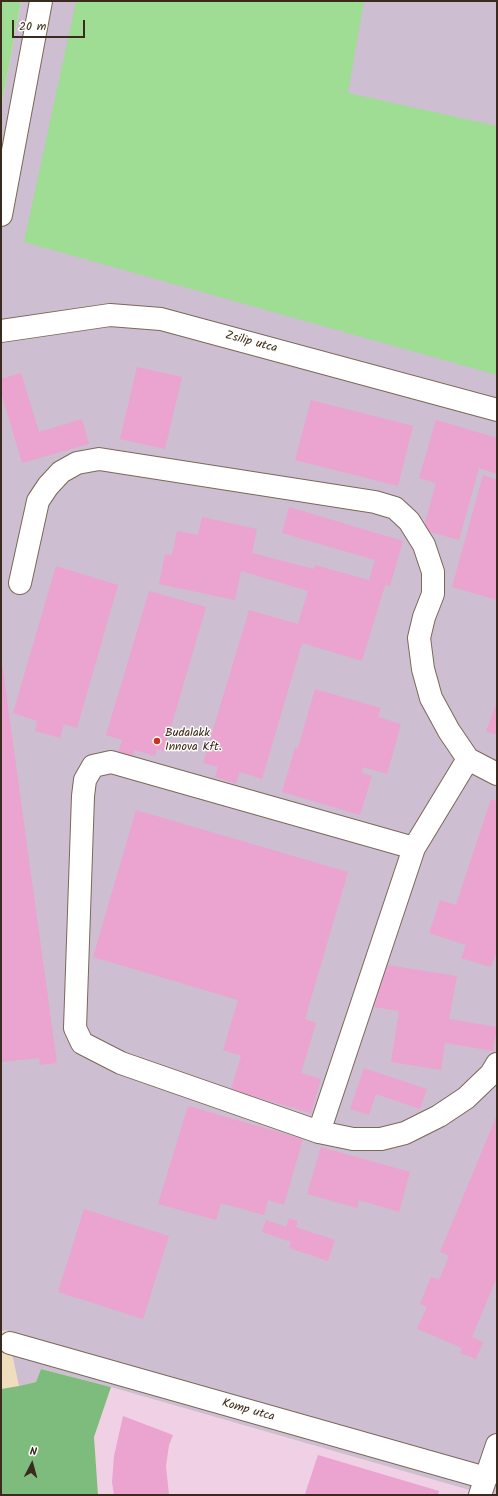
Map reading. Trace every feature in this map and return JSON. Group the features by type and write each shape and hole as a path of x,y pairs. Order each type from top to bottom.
{"street":[{"path":"1,215 41,1"},
{"name":"Zsilip utca","path":"1,331 110,315 161,319 497,410"},
{"path":"20,583 38,501 48,486 61,472 77,463 99,459 375,502 395,508 409,521 424,545 433,572 433,594 424,617 419,638 423,669 431,698 449,731 468,759 497,774"},
{"path":"319,1132 414,848 468,759"},
{"path":"414,848 111,762 93,766 85,780 83,796 75,1028 82,1043 121,1063 319,1132 353,1139 381,1139 405,1133 440,1116 466,1098 491,1074 497,1064"},
{"name":"Komp utca","path":"10,1343 483,1487"},
{"path":"483,1487 497,1445"}],"shaded area":[{"path":"21,1 497,1 497,1495 487,1495 111,1387 41,1369 36,1382 19,1386 7,1330 1,1331 1,109"},
{"path":"111,1387 487,1495 98,1495 94,1437"}],"green space":[{"path":"1,1 21,1 1,109"},
{"path":"76,1 364,1 348,93 497,126 497,375 24,242"},
{"path":"41,1369 111,1387 94,1437 98,1495 1,1495 1,1389 36,1382"}],"building":[{"path":"137,367 182,377 165,449 120,439"},
{"path":"21,373 39,432 82,419 89,444 22,463 1,392 1,379"},
{"path":"311,400 413,426 398,486 295,460"},
{"path":"436,420 497,438 497,474 479,468 459,540 423,530 436,483 419,478"},
{"path":"483,475 497,480 497,600 452,587"},
{"path":"289,507 403,541 390,586 385,585 362,661 302,643 262,779 240,772 236,784 215,777 218,767 203,763 249,610 298,624 308,591 241,571 235,600 159,584 165,554 172,555 177,531 198,535 202,517 257,529 252,553 314,569 315,565 369,580 375,560 282,533"},
{"path":"56,566 118,585 77,728 64,724 60,738 35,731 37,721 13,713"},
{"path":"149,591 206,607 164,751 157,749 155,756 134,750 132,758 118,753 122,740 106,735"},
{"path":"1,656 57,1063 40,1065 39,1058 1,1062"},
{"path":"315,689 381,708 378,717 401,724 387,774 363,767 362,773 372,776 360,815 282,792 295,748 298,748"},
{"path":"497,702 497,735 486,731"},
{"path":"491,799 497,801 497,952 491,967 461,958 466,945 429,933 440,900 456,905"},
{"path":"136,810 348,872 305,1019 316,1023 301,1073 321,1079 311,1113 231,1090 241,1056 223,1050 238,1000 93,957"},
{"path":"381,964 457,976 449,1019 497,1027 493,1051 445,1043 441,1070 391,1062 399,1011 374,1007"},
{"path":"364,1068 427,1089 420,1109 376,1094 369,1115 350,1109"},
{"path":"188,1106 303,1139 284,1205 268,1200 264,1215 221,1203 216,1220 158,1204"},
{"path":"497,1115 497,1277 472,1337 483,1342 476,1359 460,1353 462,1348 417,1329 427,1307 420,1304 431,1277 439,1280 449,1256 440,1252"},
{"path":"321,1147 410,1172 399,1212 359,1200 357,1208 307,1194"},
{"path":"84,1209 169,1236 143,1319 58,1292"},
{"path":"289,1218 298,1221 296,1227 335,1240 328,1261 289,1248 291,1242 262,1232 266,1220 286,1227"},
{"path":"123,1416 173,1435 169,1445 166,1466 169,1495 114,1495 112,1482 114,1456"},
{"path":"318,1455 439,1491 438,1495 305,1494"}],"place":[{"name":"Budalakk Innova Kft.","path":"157,741"}]}
